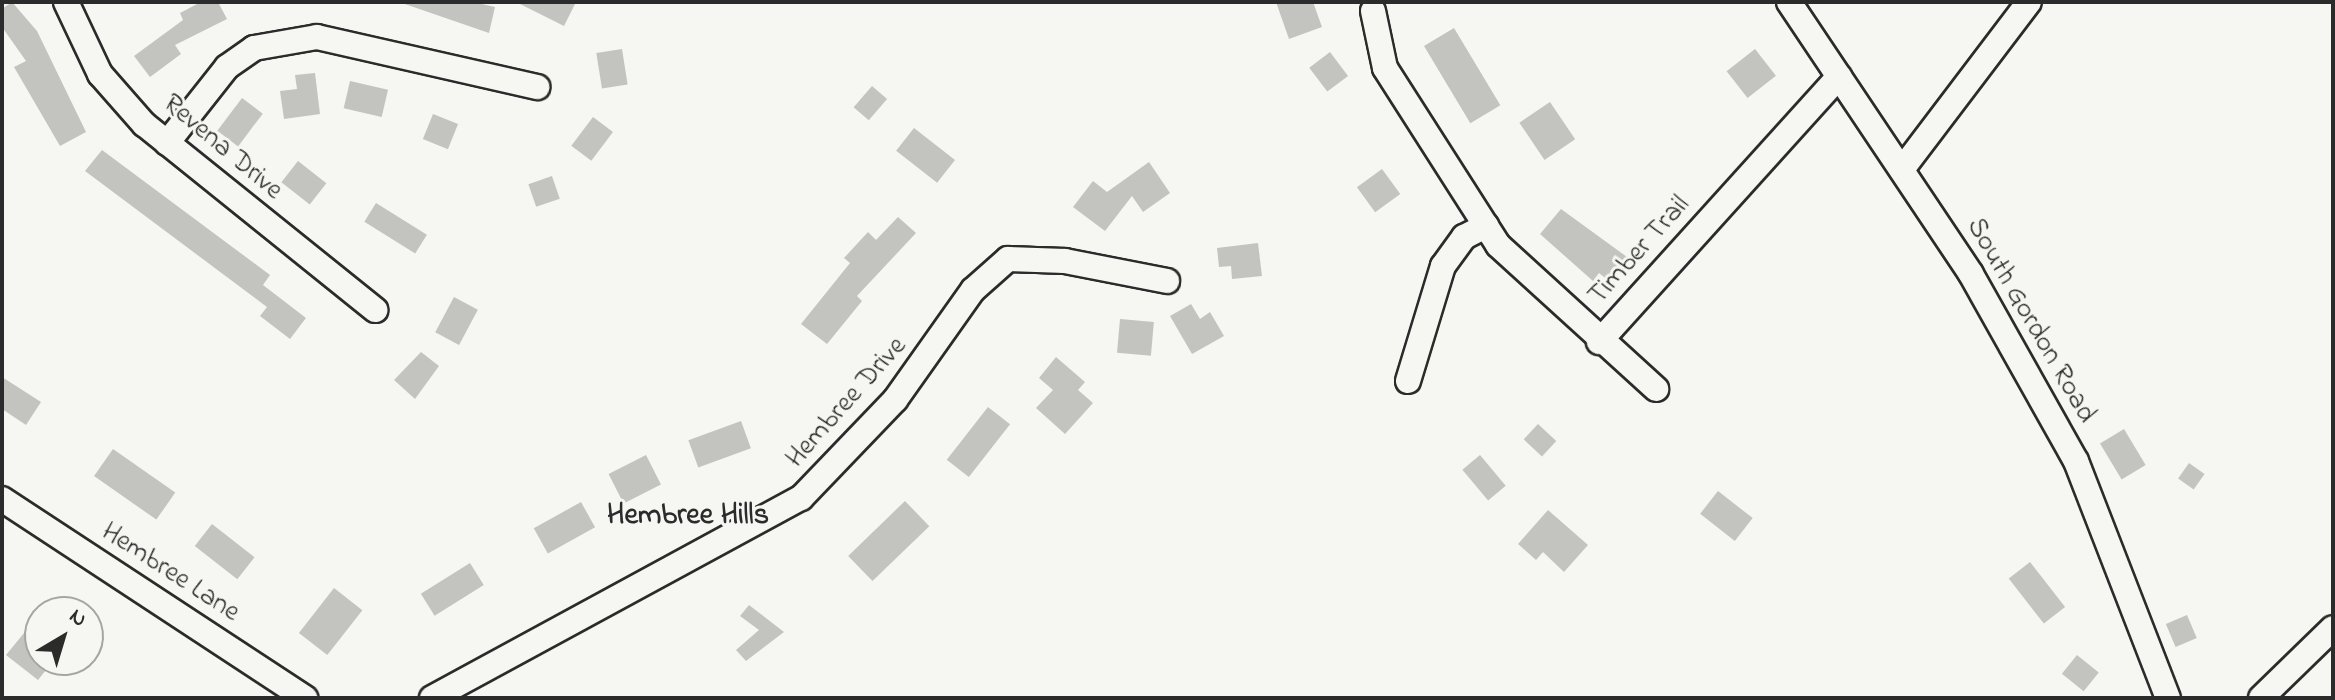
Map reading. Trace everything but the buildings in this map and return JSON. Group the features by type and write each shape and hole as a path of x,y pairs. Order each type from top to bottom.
{"street":[{"name":"Revena Drive","path":"66,2 100,74 167,143 375,310"},
{"name":"South Gordon Road","path":"1789,2 1903,168 1971,274 2076,461 2168,698"},
{"path":"1903,168 2029,2"},
{"name":"Timber Trail","path":"1373,11 1385,68 1486,226 1599,342 1839,76"},
{"path":"167,143 227,67 254,48 317,37 537,87"},
{"path":"1408,381 1443,266 1464,237 1486,226"},
{"name":"Hembree Drive","path":"432,698 801,498 895,400 973,290 1008,259 1065,261 1167,281"},
{"path":"1599,342 1656,389"},
{"name":"Hembree Lane","path":"2,499 305,698"},
{"path":"2261,698 2333,628"}],"district":[{"name":"Hembree Hills","path":"688,516"}]}
